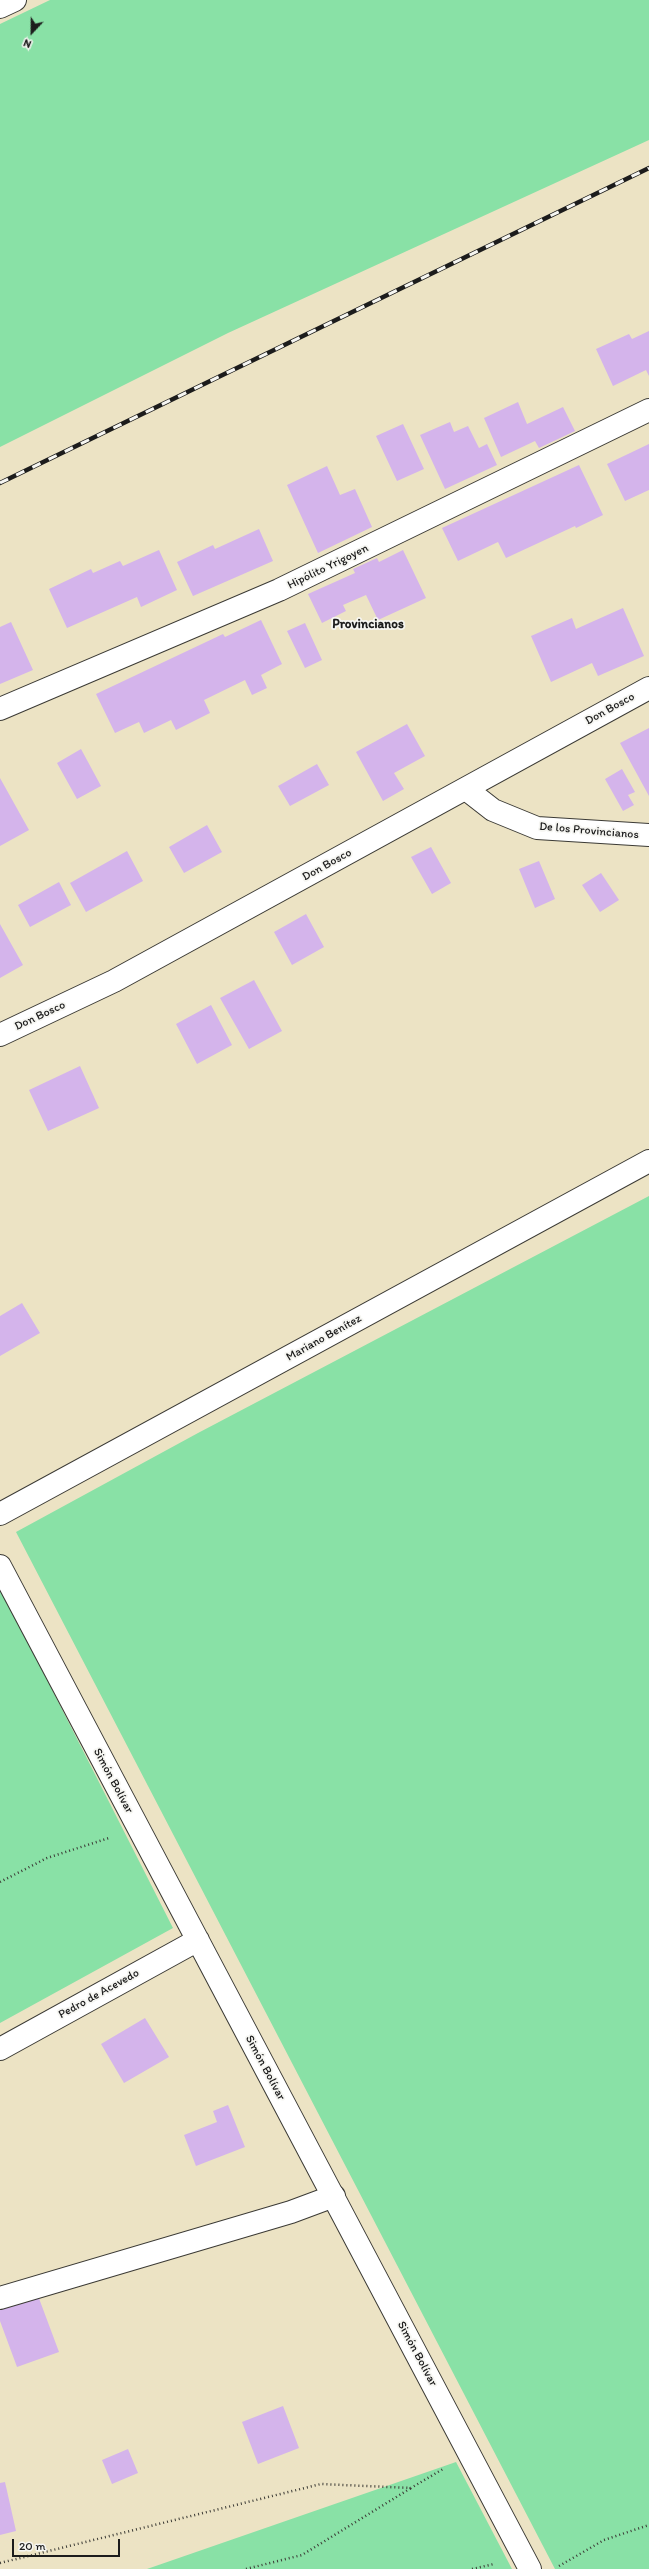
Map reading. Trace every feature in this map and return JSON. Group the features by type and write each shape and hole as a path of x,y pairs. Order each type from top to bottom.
{"street":[{"path":"0,7 15,0"},
{"name":"Hipólito Yrigoyen","path":"0,709 279,590 649,410"},
{"name":"Don Bosco","path":"0,1035 114,981 649,688"},
{"name":"De los Provincianos","path":"466,789 493,810 537,828 649,835"},
{"name":"Mariano Benítez","path":"0,1514 649,1161"},
{"name":"Simón Bolívar","path":"0,1566 530,2569"},
{"name":"Pedro de Acevedo","path":"0,2049 198,1940"},
{"path":"0,2298 291,2212 334,2196"}],"path":[{"path":"0,1882 47,1858 138,1829"},
{"path":"246,2569 302,2554 456,2462 471,2458"},
{"path":"0,2563 321,2484 411,2488"},
{"path":"554,2569 604,2540 649,2525"}],"green space":[{"path":"50,0 649,0 649,140 228,333 0,447 0,24"},
{"path":"649,1196 649,2569 555,2569 16,1532 198,1433"},
{"path":"0,1587 173,1928 0,2023"},
{"path":"456,2462 512,2569 147,2569"}],"building":[{"path":"649,331 649,376 646,370 613,386 596,349 629,334 632,339"},
{"path":"518,402 527,424 563,407 575,431 539,448 535,441 501,457 484,418"},
{"path":"450,422 454,432 468,426 479,448 487,444 497,465 445,489 420,435"},
{"path":"403,424 424,469 397,481 376,436"},
{"path":"649,444 649,490 625,501 607,464"},
{"path":"579,465 603,515 576,528 575,526 506,558 498,542 458,561 442,528"},
{"path":"327,466 340,495 355,489 372,527 318,553 287,485"},
{"path":"259,529 273,561 193,596 177,562 213,545 215,549"},
{"path":"159,550 177,590 141,607 137,597 67,628 49,589 91,569 93,573 120,561 123,566"},
{"path":"403,550 426,598 378,620 366,595 343,605 346,611 322,623 308,594 355,573 353,569 377,558 379,562"},
{"path":"623,608 644,656 598,676 592,663 551,682 531,636 572,618 576,629"},
{"path":"261,620 282,664 261,675 267,688 252,695 245,680 204,700 210,713 176,730 171,720 144,733 139,722 115,733 96,694 223,634 225,637"},
{"path":"11,622 33,670 0,684 0,627"},
{"path":"305,623 322,660 305,668 287,631"},
{"path":"407,724 425,756 394,773 404,789 383,801 356,752"},
{"path":"649,728 649,796 620,743"},
{"path":"81,749 101,786 77,799 57,763"},
{"path":"317,764 329,785 290,806 278,786"},
{"path":"622,769 635,792 628,795 634,805 623,811 605,779"},
{"path":"0,778 29,830 0,846"},
{"path":"207,825 222,852 184,873 169,847"},
{"path":"431,847 451,883 432,894 411,857"},
{"path":"127,851 143,881 86,912 70,883"},
{"path":"539,861 555,899 535,908 519,869"},
{"path":"601,873 619,900 600,912 582,885"},
{"path":"59,882 71,905 30,927 18,905"},
{"path":"306,914 324,947 292,965 274,932"},
{"path":"0,924 23,965 0,978"},
{"path":"254,980 282,1031 249,1049 220,998"},
{"path":"211,1005 232,1045 197,1064 176,1024"},
{"path":"80,1066 99,1108 48,1131 29,1090"},
{"path":"22,1303 40,1333 0,1356 0,1316"},
{"path":"145,2018 169,2057 124,2083 101,2044"},
{"path":"228,2105 245,2147 196,2166 184,2135 217,2122 213,2111"},
{"path":"37,2293 59,2352 17,2367 0,2321 0,2306"},
{"path":"283,2406 299,2448 258,2464 242,2422"},
{"path":"128,2449 138,2473 112,2484 102,2460"},
{"path":"5,2482 16,2531 0,2535 0,2483"}],"railway":[{"path":"0,483 649,168"}],"district":[{"name":"Provincianos","path":"368,625"}]}
